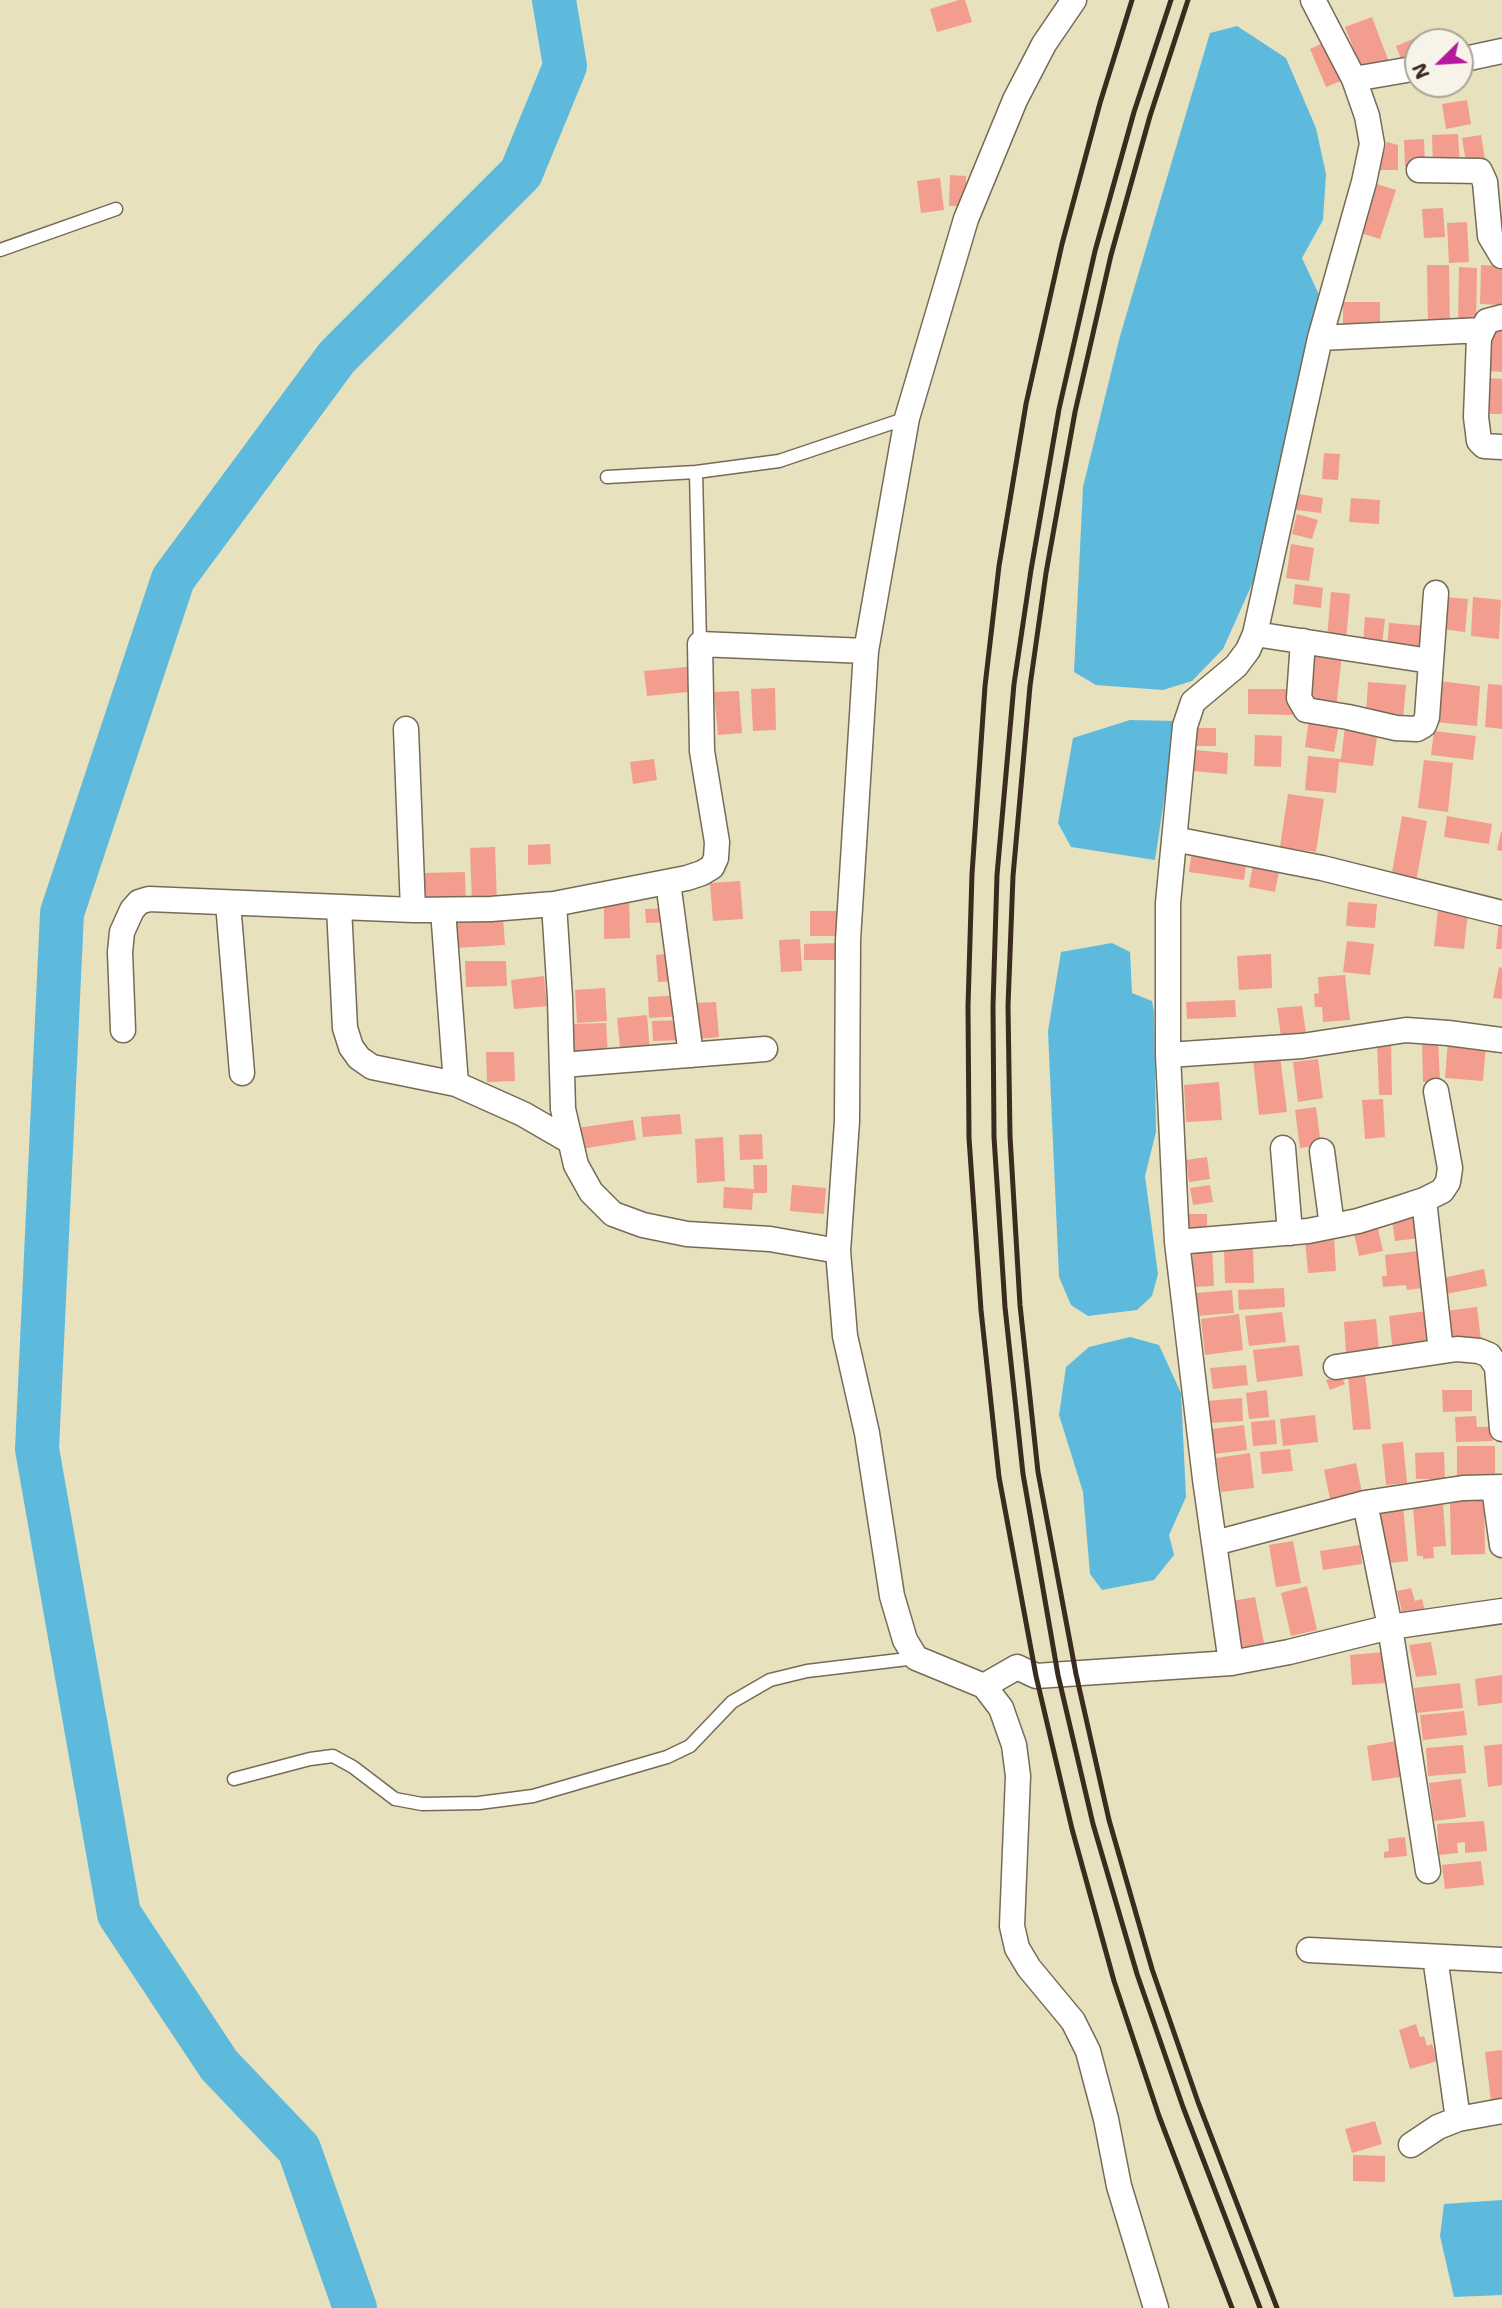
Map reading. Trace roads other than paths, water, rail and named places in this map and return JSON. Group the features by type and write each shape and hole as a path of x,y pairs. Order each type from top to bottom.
{"street":[{"path":"1074,0 1044,44 1015,100 966,219 907,418 866,651 848,940 847,1121 838,1251 845,1336 867,1433 891,1596 905,1640 916,1658 984,1686 1002,1708 1014,1745 1016,1766 1018,1818 1012,1926 1017,1948 1029,1968 1073,2021 1088,2051 1106,2119 1119,2186 1156,2308"},
{"path":"1231,1663 1177,1242 1168,1055 1168,903 1188,713 1204,692 1236,666 1248,650 1255,634 1320,338 1364,182 1372,144 1367,116 1354,79 1313,0"},
{"path":"1474,57 1502,51"},
{"path":"1354,79 1404,70"},
{"path":"1419,170 1480,171 1485,183 1490,236 1502,256"},
{"path":"1320,338 1492,324"},
{"path":"1492,324 1479,338 1477,436 1484,446 1502,447"},
{"path":"1303,641 1299,698 1306,710 1396,728 1418,729 1424,725 1427,717 1436,593"},
{"path":"1255,634 1430,661"},
{"path":"123,1030 120,952 122,932 132,909 139,902 149,899 413,910 491,909 554,904 702,873 712,867 716,858 717,842 702,751 700,644 866,651"},
{"path":"406,729 413,910"},
{"path":"1174,839 1322,868 1502,913"},
{"path":"668,882 691,1055"},
{"path":"229,904 242,1073"},
{"path":"554,904 563,1109 568,1140 576,1165 591,1192 612,1214 643,1225 687,1234 770,1238 838,1251"},
{"path":"339,907 345,1028 351,1046 359,1058 373,1067 456,1084 523,1114 568,1140"},
{"path":"443,910 456,1084"},
{"path":"1168,1055 1302,1046 1406,1030 1502,1040"},
{"path":"562,1065 765,1049"},
{"path":"1177,1242 1290,1233 1358,1221 1424,1200 1442,1191 1448,1182 1450,1168 1436,1091"},
{"path":"1283,1148 1290,1233"},
{"path":"1322,1151 1332,1226"},
{"path":"1424,1200 1441,1351"},
{"path":"1336,1367 1457,1349 1479,1351 1489,1355 1497,1367 1502,1429"},
{"path":"1214,1543 1364,1503 1463,1488 1498,1488 1502,1545"},
{"path":"1364,1503 1390,1627 1428,1871"},
{"path":"984,1686 1017,1667 1036,1675 1047,1675 1231,1663 1390,1627 1502,1611"},
{"path":"1309,1950 1502,1960"},
{"path":"1435,1957 1458,2119"},
{"path":"1411,2146 1438,2127 1458,2119 1502,2111"}],"lane":[{"path":"0,250 116,209"},
{"path":"607,477 696,472 779,461 907,418"},
{"path":"696,472 700,644"},
{"path":"234,1779 310,1759 333,1756 353,1767 395,1800 422,1804 468,1803 533,1796 667,1758 690,1746 732,1702 769,1680 807,1671 916,1658"}],"water":[{"path":"1237,26 1286,58 1316,128 1326,174 1323,220 1302,258 1321,299 1279,524 1223,649 1192,681 1163,690 1096,685 1074,672 1083,487 1120,336 1210,33"},
{"path":"1130,720 1176,721 1155,860 1071,847 1058,823 1073,738"},
{"path":"1112,943 1130,952 1132,993 1152,1001 1154,1012 1156,1132 1145,1176 1158,1274 1152,1296 1137,1310 1088,1316 1071,1305 1059,1277 1048,1031 1061,952"},
{"path":"1130,1337 1159,1345 1181,1393 1186,1497 1169,1535 1174,1555 1154,1580 1102,1590 1090,1574 1083,1492 1059,1415 1066,1367 1089,1347"},
{"path":"1502,2200 1502,2295 1454,2297 1440,2236 1444,2204"}],"waterway":[{"path":"355,2308 299,2149 219,2065 119,1914 37,1449 62,913 173,579 337,357 521,173 565,66 554,0"}],"railway":[{"path":"1132,0 1100,103 1062,244 1026,404 999,566 985,686 972,874 968,1006 969,1138 981,1310 999,1477 1036,1676 1072,1829 1114,1981 1159,2116 1232,2308"},
{"path":"1171,0 1134,112 1095,251 1059,409 1031,570 1014,684 997,875 993,1006 994,1137 1005,1307 1023,1474 1058,1675 1093,1824 1137,1974 1183,2107 1260,2308"},
{"path":"1188,0 1150,116 1111,255 1075,412 1046,573 1030,686 1013,876 1008,1006 1010,1136 1020,1305 1038,1472 1076,1674 1109,1820 1152,1969 1198,2102 1277,2308"}]}
